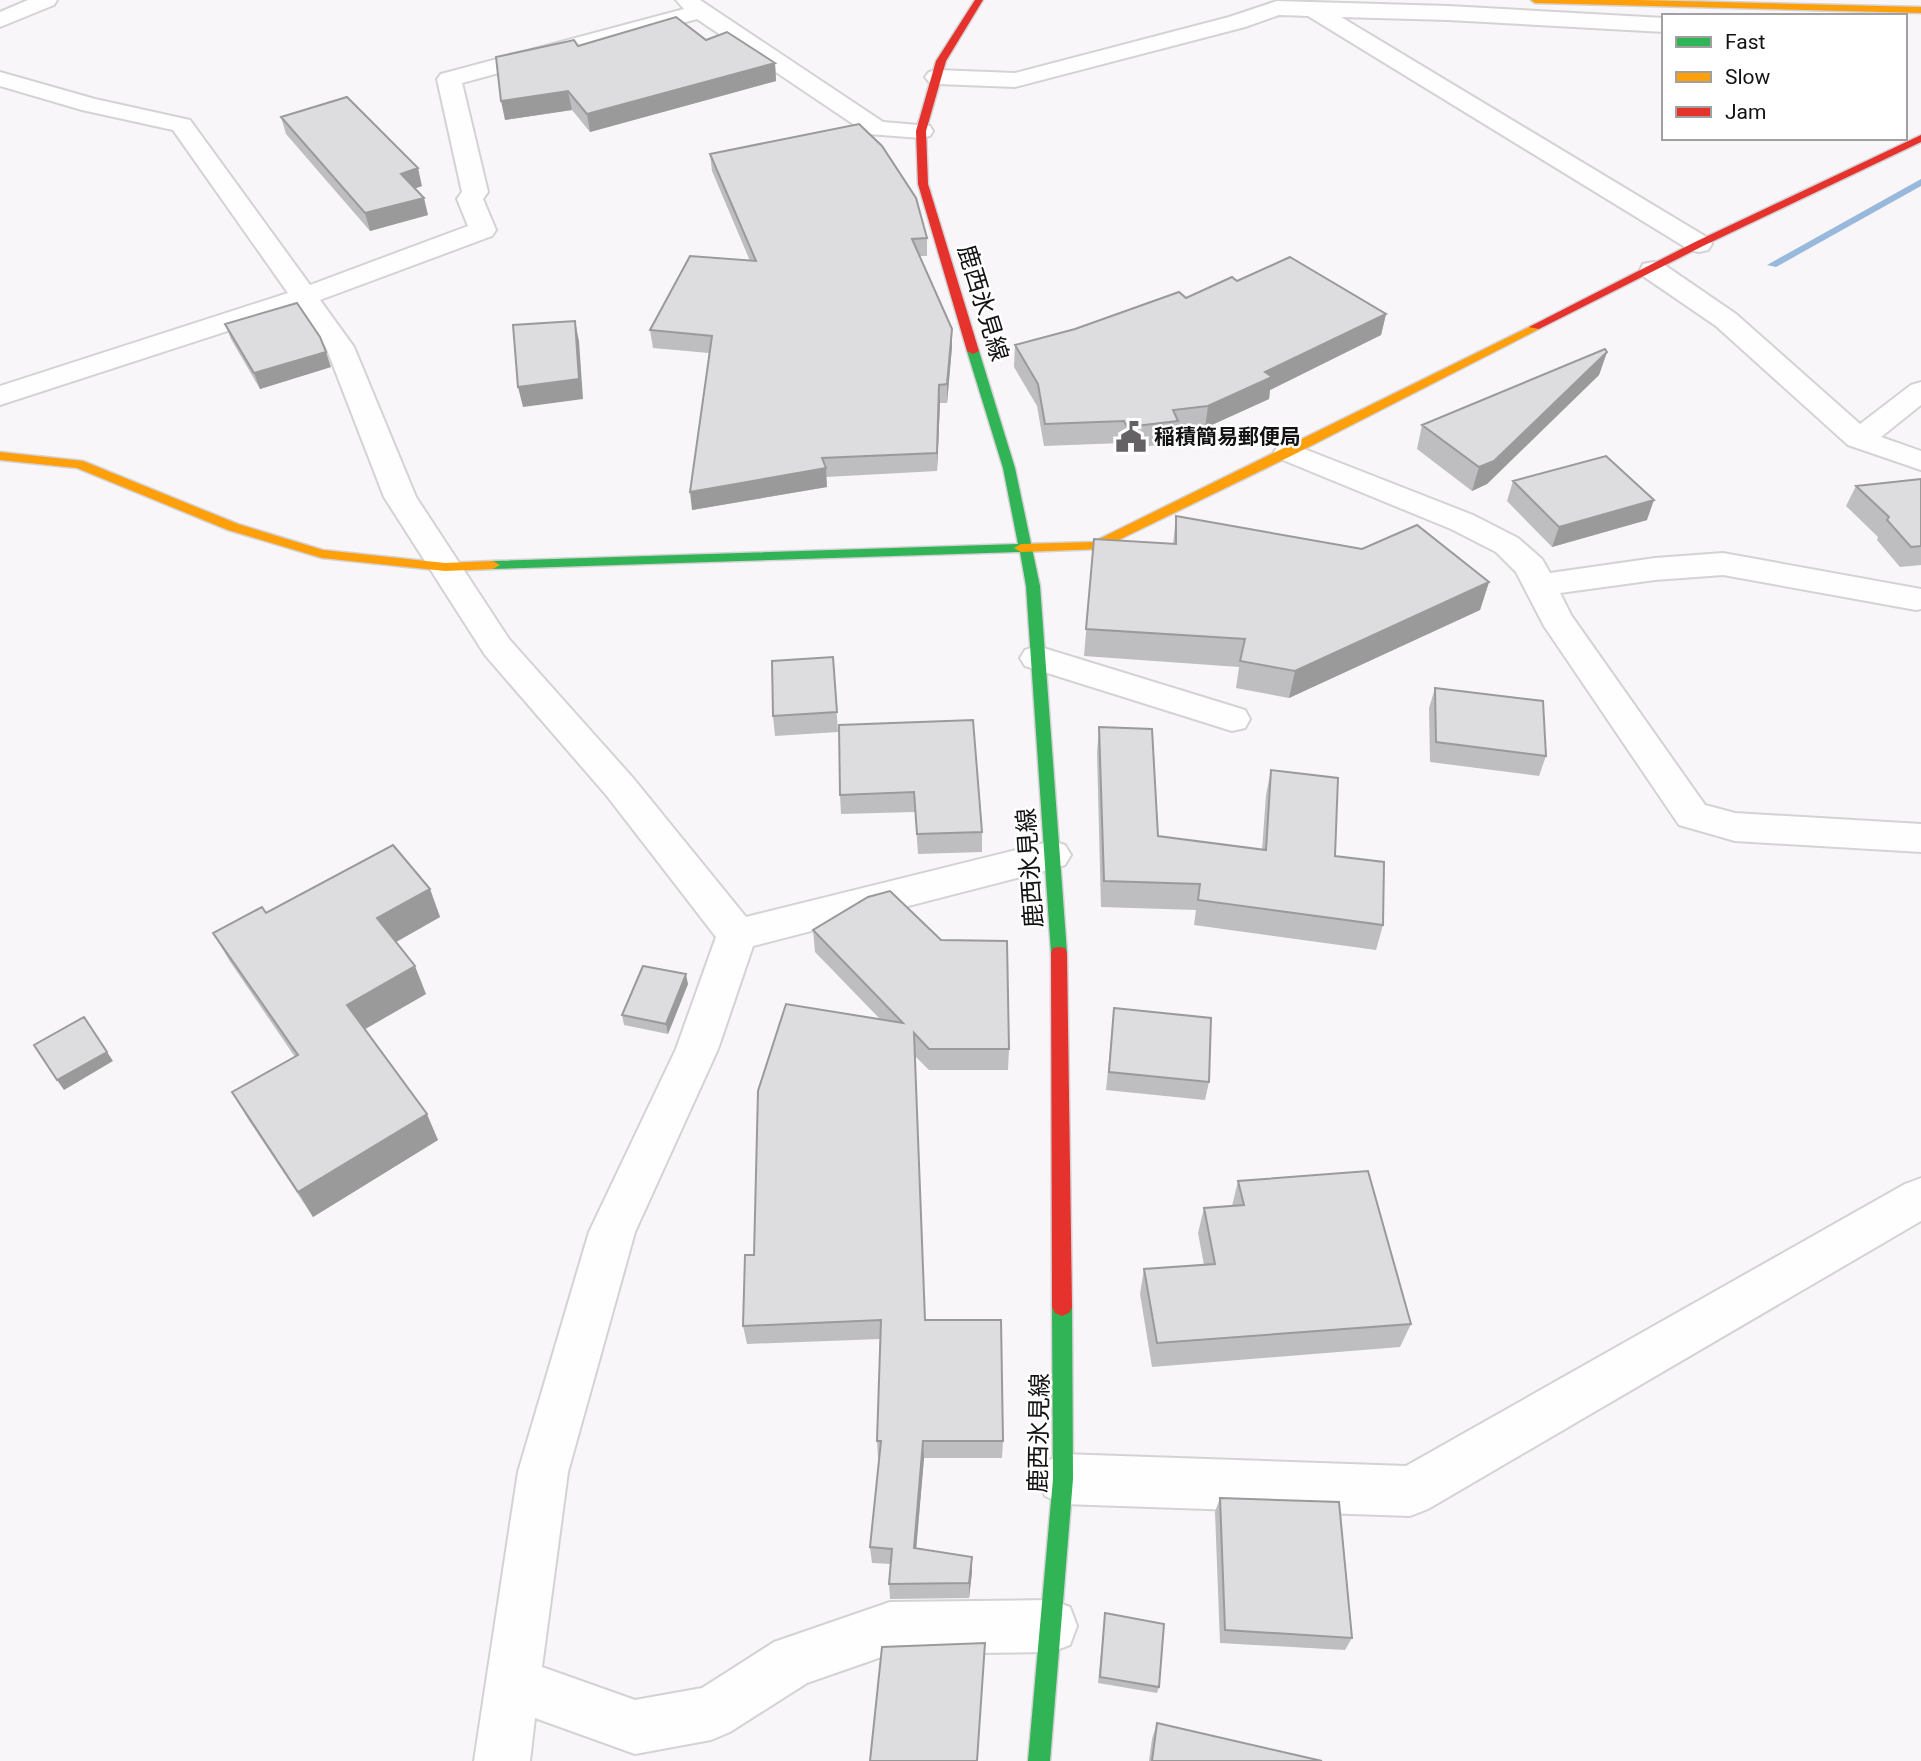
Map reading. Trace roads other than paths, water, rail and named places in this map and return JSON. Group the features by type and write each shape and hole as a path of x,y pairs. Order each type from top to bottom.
{"main road":[{"name":"鹿西氷見線","path":"979,0 941,61 921,131 923,184 1009,468 1033,586 1060,964 1063,1479 1039,1761"},
{"path":"1535,0 1921,10"},
{"path":"0,456 79,464 233,527 322,554 445,568 1095,546 1653,270 1699,244 1921,138"}],"street":[{"path":"0,20 46,0"},
{"path":"0,396 303,297 483,230 470,199 475,192 449,79 694,6 877,129 921,131"},
{"path":"937,76 1015,80 1237,22 1277,8 1662,18"},
{"path":"1313,10 1699,244"},
{"path":"0,79 90,105 181,125 340,347 400,496 497,647 620,788 737,935"},
{"path":"1653,270 1726,320 1859,439 1921,461"},
{"path":"1859,439 1921,391"},
{"path":"1289,452 1462,523 1507,545 1530,566 1556,618 1692,815 1735,827 1921,838"},
{"path":"1539,584 1655,569 1723,564 1916,600"},
{"path":"1037,658 1232,719"},
{"path":"737,935 1052,855"},
{"path":"502,1761 543,1472 612,1232 697,1049 737,935"},
{"path":"1063,1479 1410,1491 1921,1198"},
{"path":"513,1682 635,1727 711,1713 793,1661 890,1628 1051,1626"}],"waterway":[{"path":"1772,265 1921,182"}],"place":[{"name":"稲積簡易郵便局","path":"1131,437"}]}
